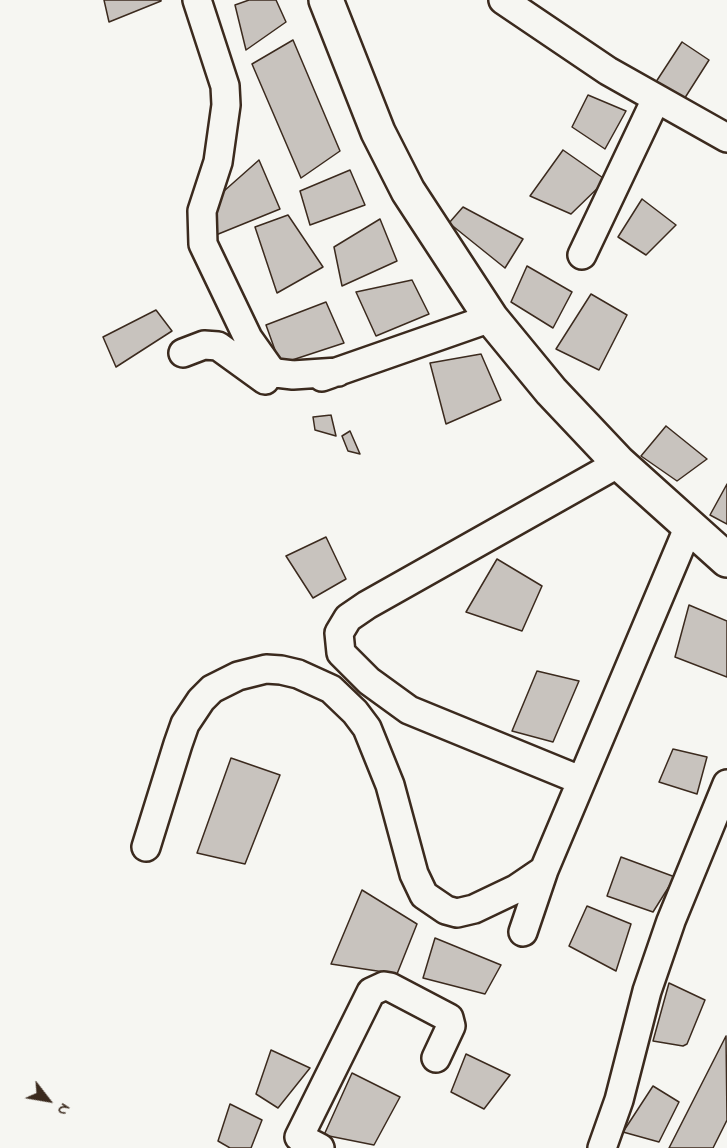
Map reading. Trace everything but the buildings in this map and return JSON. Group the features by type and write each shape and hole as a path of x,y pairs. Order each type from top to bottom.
{"main road":[{"path":"326,0 378,132 403,182 443,248 491,318 551,391 619,463 727,560"}],"street":[{"path":"197,0 222,75 226,105 218,162 202,212 203,244 248,338 270,369 276,373 293,375 338,372"},
{"path":"503,0 608,71 727,138"},
{"path":"582,255 656,99"},
{"path":"183,354 204,345 218,346 238,358 251,371 281,386 302,384 491,318"},
{"path":"580,780 409,710 369,681 341,653 339,633 348,618 367,605 619,463"},
{"path":"523,932 544,870 580,780 689,526"},
{"path":"146,847 178,744 192,713 213,689 238,676 266,669 298,674 331,688 367,728 390,785 414,874 424,895 436,905 458,913 474,909 509,893 544,870"},
{"path":"602,1148 619,1100 644,1001 664,941 727,784"},
{"path":"303,1144 367,998 377,988 390,987 449,1018 451,1026 436,1058"}]}
